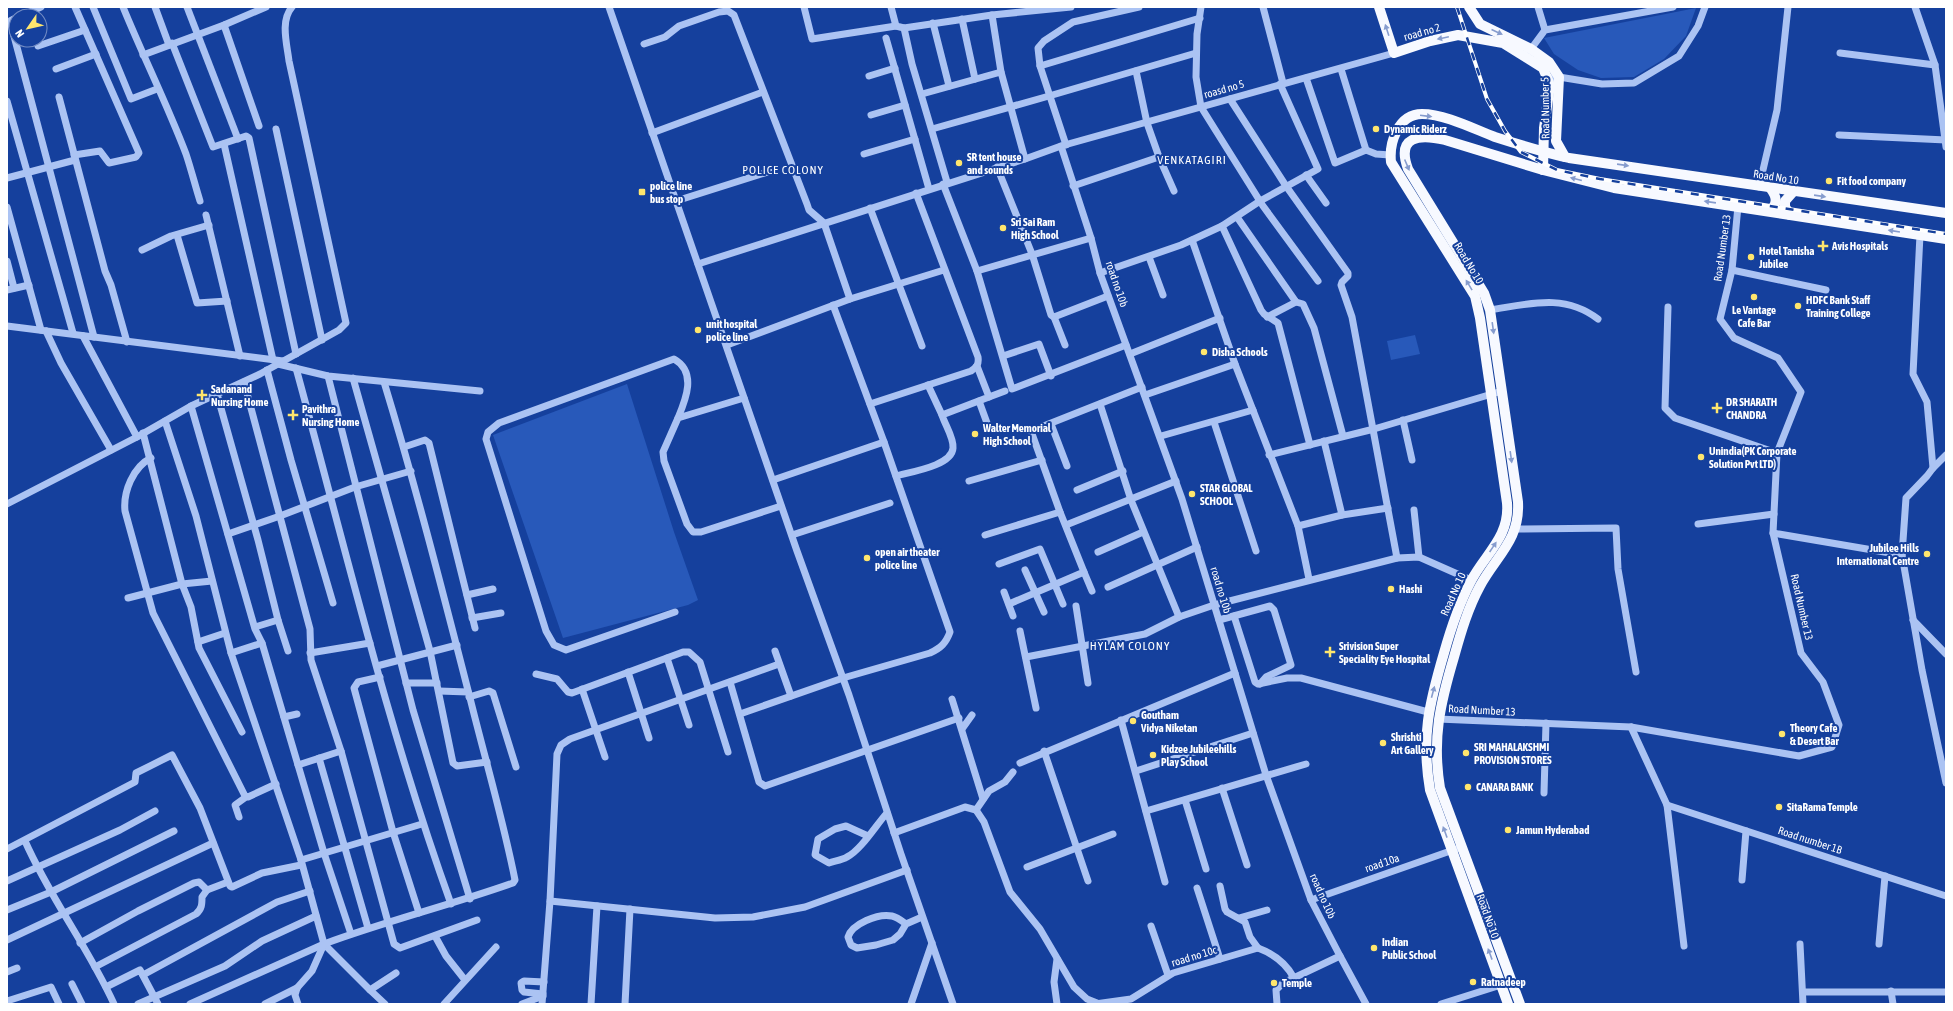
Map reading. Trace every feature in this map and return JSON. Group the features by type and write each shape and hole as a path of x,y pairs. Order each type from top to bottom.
{"main road":[{"name":"road no 2","path":"1379,7 1394,53 1430,41 1458,35 1481,38"},
{"path":"1469,7 1480,24 1481,38"},
{"name":"Road Number 5","path":"1480,24 1501,33 1528,53"},
{"name":"Road Number 5","path":"1481,38 1502,43 1549,62 1554,77 1556,141 1565,157"},
{"name":"Road Number 5","path":"1543,170 1544,128 1550,85 1554,77"},
{"name":"Road No 10","path":"1520,1004 1430,790 1427,770 1425,740 1431,696 1455,618 1472,580 1500,537 1507,521 1507,503 1492,394 1475,296 1391,162 1390,155 1393,138 1397,130 1413,116 1422,114 1448,119 1543,153 1738,182 1771,189 1946,213"},
{"name":"Road No 10","path":"1508,1004 1456,849 1440,788 1436,763 1438,718 1442,698 1464,621 1480,585 1515,530 1518,514 1518,502 1490,310 1481,285 1408,169 1404,157 1405,148 1410,141 1418,137 1429,136 1543,170 1614,188 1946,239"},
{"path":"1769,211 1775,204 1776,199 1771,189"},
{"path":"1790,215 1785,207 1785,201 1794,192"}],"street":[{"path":"7,178 50,166 74,157 100,151 109,163 136,157 139,153 75,7"},
{"path":"93,7 131,99 158,89"},
{"path":"123,7 186,156 200,201"},
{"path":"155,7 212,147 246,136 250,140 296,354"},
{"path":"187,7 238,139"},
{"path":"143,55 224,25 266,7"},
{"path":"7,504 140,435 191,406 267,370 278,362 296,354 339,330 346,323 289,61 286,15 292,7"},
{"path":"608,7 727,345 953,1004"},
{"path":"804,7 812,39 896,26 904,28 992,15 1071,7 1073,22 1139,7"},
{"path":"891,7 896,26"},
{"path":"1201,7 1196,52 1196,77 1202,107 1260,201 1318,281"},
{"path":"1100,273 1192,240 1222,226 1260,201 1318,169 1281,84 1263,7"},
{"path":"1538,7 1545,30"},
{"path":"1528,53 1545,30 1629,10 1673,7"},
{"path":"1554,77 1602,84 1634,82 1679,56 1698,26 1705,7"},
{"path":"1759,187 1777,110 1788,7"},
{"path":"1839,135 1946,142 1935,65 1915,7"},
{"path":"644,44 665,37 679,26 719,12 728,11 734,15 809,210 824,223 850,299"},
{"path":"992,15 1002,64 1002,72 1025,159"},
{"path":"1040,66 1200,18"},
{"path":"962,19 976,78"},
{"name":"road no 10b","path":"1073,22 1044,41 1038,48 1040,66 1063,145 1073,186 1091,238 1100,273 1108,296 1176,481 1266,775 1311,900 1366,1004"},
{"path":"933,23 949,86"},
{"path":"224,25 258,126"},
{"path":"904,28 912,64 932,129 945,183 977,270 1012,389 1051,376 1126,345"},
{"path":"48,43 85,30"},
{"path":"886,38 929,189"},
{"path":"17,48 50,166 94,337"},
{"path":"932,129 1136,71 1196,52"},
{"name":"roasd no 5","path":"698,264 945,183 1025,159 1063,145 1147,123 1230,98 1341,69 1394,53"},
{"path":"1840,53 1935,65"},
{"path":"56,69 96,54"},
{"path":"869,76 895,68"},
{"path":"1341,69 1366,150"},
{"path":"1136,71 1147,123 1158,157 1174,191"},
{"path":"922,94 1002,72"},
{"path":"1306,78 1335,163 1366,150 1376,154 1390,155"},
{"path":"652,133 763,92"},
{"path":"59,97 105,271 111,285 127,342"},
{"path":"1230,98 1286,186 1348,273 1348,276 1341,285 1352,317 1397,558"},
{"path":"7,101 73,333"},
{"path":"871,115 905,105"},
{"path":"276,129 322,340"},
{"path":"864,154 915,139"},
{"path":"224,144 278,362"},
{"path":"1073,186 1158,157"},
{"path":"997,167 1032,254 1051,315 1054,317 1065,346"},
{"path":"676,201 774,170"},
{"path":"1306,175 1326,203"},
{"path":"916,193 978,357 977,366 989,397"},
{"name":"Road Number 13","path":"1438,718 1631,727 1799,756 1832,747 1839,725 1822,682 1801,653 1773,533 1778,453 1801,392 1778,358 1734,338 1720,319 1732,270 1738,206"},
{"path":"7,207 29,285 44,331 111,450"},
{"path":"870,208 922,346"},
{"path":"206,215 240,356"},
{"path":"1237,217 1296,302 1303,304 1314,328 1343,436"},
{"path":"142,250 177,235 209,225"},
{"path":"1222,226 1262,310 1267,317 1274,320 1279,326 1310,444"},
{"path":"177,235 197,303 227,301"},
{"path":"1920,235 1913,374 1927,402 1933,468"},
{"path":"977,270 1091,238"},
{"path":"1192,240 1235,364 1269,455 1298,526 1309,579"},
{"path":"1149,256 1163,295"},
{"path":"7,261 11,289 29,285"},
{"path":"727,345 850,299 944,270"},
{"path":"1732,270 1826,290"},
{"path":"1054,317 1108,296"},
{"path":"1267,317 1296,302"},
{"path":"1490,310 1557,302 1579,307 1598,319"},
{"path":"740,714 842,678 930,653 939,649 946,641 950,632 884,442 833,305"},
{"path":"1668,307 1665,408 1675,418 1778,453"},
{"path":"1130,354 1220,318"},
{"path":"7,326 73,333 83,336 240,356 278,362 328,376 480,391"},
{"path":"83,336 140,435 151,458 182,584 191,607 196,626 198,642 242,732"},
{"path":"1003,356 1039,344 1051,376"},
{"path":"675,612 566,650 554,645 546,631 486,439 488,432 499,423 674,359 683,368 688,384 687,395 663,452 663,456 687,524 693,532 701,532 781,506"},
{"path":"1145,395 1235,364"},
{"path":"870,404 971,371 977,366"},
{"path":"296,368 370,643 422,824 451,904"},
{"path":"267,370 304,506 333,603"},
{"path":"328,376 415,718 470,898"},
{"path":"353,378 430,651 454,764 457,766 487,762"},
{"path":"244,382 310,629 312,638 310,653 341,751 394,944 397,948 435,936 477,920"},
{"path":"190,1004 324,944 368,928 470,898 515,881 487,762 411,472 384,382"},
{"path":"896,476 938,464 950,456 954,448 928,385"},
{"path":"1092,591 1060,512 1031,431 1142,387"},
{"path":"942,416 1005,391"},
{"path":"1269,455 1374,429 1502,391"},
{"path":"217,394 254,525 278,620 288,651"},
{"path":"678,418 744,398"},
{"path":"979,401 987,423"},
{"path":"1100,404 1123,471 1131,500 1179,616"},
{"path":"191,406 255,627 262,643 324,853 351,934"},
{"path":"1160,436 1253,410"},
{"path":"1403,420 1412,460"},
{"path":"165,421 196,516 231,653 301,862 324,944 385,1004"},
{"path":"1214,422 1256,551"},
{"path":"1051,424 1067,466"},
{"path":"404,447 424,440 429,443 475,628"},
{"path":"1324,441 1342,515"},
{"path":"773,480 884,442"},
{"path":"1946,455 1906,498 1902,555 1922,670 1946,783"},
{"path":"151,458 136,471 128,487 124,502 125,511 147,594 153,614 246,797"},
{"path":"969,481 1042,460"},
{"path":"1077,490 1123,471"},
{"path":"228,534 355,487 411,472"},
{"path":"1066,525 1176,481"},
{"path":"792,535 890,503"},
{"path":"1298,526 1342,515 1388,508"},
{"path":"1414,510 1419,557"},
{"path":"985,535 1060,512"},
{"path":"1698,524 1774,514"},
{"path":"1515,530 1616,528 1618,569 1636,672"},
{"path":"1098,552 1143,532"},
{"path":"1773,533 1902,555"},
{"path":"1108,587 1197,547"},
{"path":"999,564 1040,549 1063,604"},
{"path":"1026,657 1145,634 1179,616 1214,605 1309,579 1397,558 1419,557 1472,580"},
{"path":"1025,570 1044,612"},
{"path":"1009,604 1084,572"},
{"path":"128,598 182,584 212,581"},
{"path":"467,595 494,589"},
{"path":"1004,592 1014,616"},
{"path":"1076,606 1088,683"},
{"path":"1219,620 1270,606 1274,610 1291,665 1289,668 1266,677 1260,684"},
{"path":"472,618 500,613"},
{"path":"1234,616 1255,682 1260,684 1287,678 1301,678 1428,712"},
{"path":"255,627 278,620"},
{"path":"1913,620 1946,654"},
{"path":"1020,631 1036,708"},
{"path":"198,642 225,633"},
{"path":"231,653 262,643"},
{"path":"310,653 370,643"},
{"path":"377,666 456,645"},
{"path":"774,651 791,696"},
{"path":"536,674 556,679 568,692 572,693 667,658 686,652 692,654 700,662 728,752"},
{"path":"667,658 689,725"},
{"path":"542,1004 550,901 557,754 561,745 596,730 779,664"},
{"path":"628,672 650,738"},
{"path":"1020,763 1044,751 1235,673"},
{"path":"380,677 358,682 354,685 354,688 393,832 419,913"},
{"path":"730,682 759,782 763,785 959,718"},
{"path":"406,683 437,683"},
{"path":"582,689 606,757"},
{"path":"439,691 469,695 489,691 493,693 516,767"},
{"path":"952,699 984,799"},
{"path":"284,717 297,714"},
{"path":"962,729 972,715"},
{"path":"1121,720 1165,882"},
{"path":"1544,793 1546,724"},
{"path":"1631,727 1667,806 1684,946"},
{"path":"1136,771 1253,732"},
{"path":"298,765 341,751"},
{"path":"1044,751 1088,881"},
{"path":"7,849 25,841 135,782 136,774 172,755 200,808 228,882 232,887 262,873 301,862 345,846 422,824"},
{"path":"319,758 368,928"},
{"path":"1146,810 1306,764"},
{"path":"976,810 989,791 1005,782 1013,772"},
{"path":"240,817 235,805 246,797 276,784"},
{"path":"1222,788 1247,865"},
{"path":"1184,800 1206,869"},
{"name":"Road number 1B","path":"1667,806 1946,896"},
{"path":"894,833 965,807 976,810 984,822 1010,892 1040,929 1074,987 1087,999 1096,1004"},
{"path":"7,880 120,830 155,811"},
{"path":"868,836 848,826 835,829 818,839 815,855 829,863 845,858 856,850 868,836 887,813"},
{"path":"7,910 51,892 174,830"},
{"path":"1742,880 1746,831"},
{"path":"1027,867 1113,834"},
{"path":"25,841 51,892 80,943 96,966 114,1004"},
{"path":"7,940 214,843"},
{"name":"road 10a","path":"1311,900 1456,849"},
{"path":"550,901 630,908 715,918 753,917 805,907 907,870"},
{"path":"1879,944 1885,876"},
{"path":"80,943 138,911 194,883 199,882 207,890"},
{"path":"96,966 196,914 200,911 202,897 207,890 228,882"},
{"path":"1220,886 1225,909 1233,916 1240,918 1245,922 1250,937 1258,948 1279,959 1294,978"},
{"path":"1197,888 1220,959"},
{"path":"143,975 277,902 310,891"},
{"path":"591,1004 597,906"},
{"path":"625,1004 630,908"},
{"path":"1240,918 1267,910"},
{"path":"138,1004 225,966 262,941 316,916"},
{"path":"906,924 892,916 882,916 859,925 850,933 848,937 851,945 857,948 876,945 896,938 906,924 922,917"},
{"path":"1151,926 1168,976"},
{"path":"435,936 446,956 465,980"},
{"path":"911,1004 932,943"},
{"path":"265,1004 297,988 312,971 324,944"},
{"path":"1800,944 1803,1004"},
{"path":"444,1004 496,947"},
{"name":"road no 10c","path":"1096,1004 1107,1004 1131,999 1168,976 1258,948"},
{"path":"1277,1004 1276,990 1283,983 1340,956"},
{"path":"1057,1004 1054,982 1058,959"},
{"path":"7,972 16,968"},
{"path":"106,988 140,970 158,1004"},
{"path":"370,990 396,973"},
{"path":"543,995 524,992 521,983 524,981 544,982"},
{"path":"72,984 82,1004"},
{"path":"1441,1004 1501,985"},
{"path":"7,1001 50,987 59,1004"},
{"path":"297,988 295,995 298,1004"},
{"path":"1891,991 1893,1004"},
{"path":"1803,992 1946,992"},
{"path":"522,1004 543,995"}],"shaded area":[{"path":"1696,8 1686,36 1664,59 1634,77 1601,78 1578,70 1554,54 1544,38"},
{"path":"1415,335 1420,354 1391,360 1387,341"},
{"path":"627,384 674,532 698,600 688,605 563,638 493,435"}],"railway":[{"path":"1457,7 1487,99 1505,131 1521,152 1557,170 1600,179 1946,234"}],"place":[{"name":"Dynamic Riderz","path":"1376,129"},
{"name":"SR tent house and sounds","path":"959,163"},
{"name":"Fit food company","path":"1829,181"},
{"name":"police line bus stop","path":"642,192"},
{"name":"Sri Sai Ram High School","path":"1003,228"},
{"name":"Avis Hospitals","path":"1823,246"},
{"name":"Hotel Tanisha Jubilee","path":"1751,257"},
{"name":"Le Vantage Cafe Bar","path":"1754,297"},
{"name":"HDFC Bank Staff Training College","path":"1798,306"},
{"name":"unit hospital police line","path":"698,330"},
{"name":"Disha Schools","path":"1204,352"},
{"name":"Sadanand Nursing Home","path":"202,395"},
{"name":"DR SHARATH CHANDRA","path":"1717,408"},
{"name":"Pavithra Nursing Home","path":"293,415"},
{"name":"Walter Memorial High School","path":"975,434"},
{"name":"Unindia(PK Corporate Solution Pvt LTD)","path":"1701,457"},
{"name":"STAR GLOBAL SCHOOL","path":"1192,494"},
{"name":"Jubilee Hills International Centre","path":"1927,554"},
{"name":"open air theater police line","path":"867,558"},
{"name":"Hashi","path":"1391,589"},
{"name":"Srivision Super Speciality Eye Hospital","path":"1330,652"},
{"name":"Goutham Vidya Niketan","path":"1133,721"},
{"name":"Theory Cafe & Desert Bar","path":"1782,734"},
{"name":"Shrishti Art Gallery","path":"1383,743"},
{"name":"SRI MAHALAKSHMI PROVISION STORES","path":"1466,753"},
{"name":"Kidzee Jubileehills Play School","path":"1153,755"},
{"name":"CANARA BANK","path":"1468,787"},
{"name":"SitaRama Temple","path":"1779,807"},
{"name":"Jamun Hyderabad","path":"1508,830"},
{"name":"Indian Public School","path":"1374,948"},
{"name":"Ratnadeep","path":"1473,982"},
{"name":"Temple","path":"1274,983"}],"district":[{"name":"VENKATAGIRI","path":"1192,160"},
{"name":"POLICE COLONY","path":"783,170"},
{"name":"HYLAM COLONY","path":"1130,646"}]}
